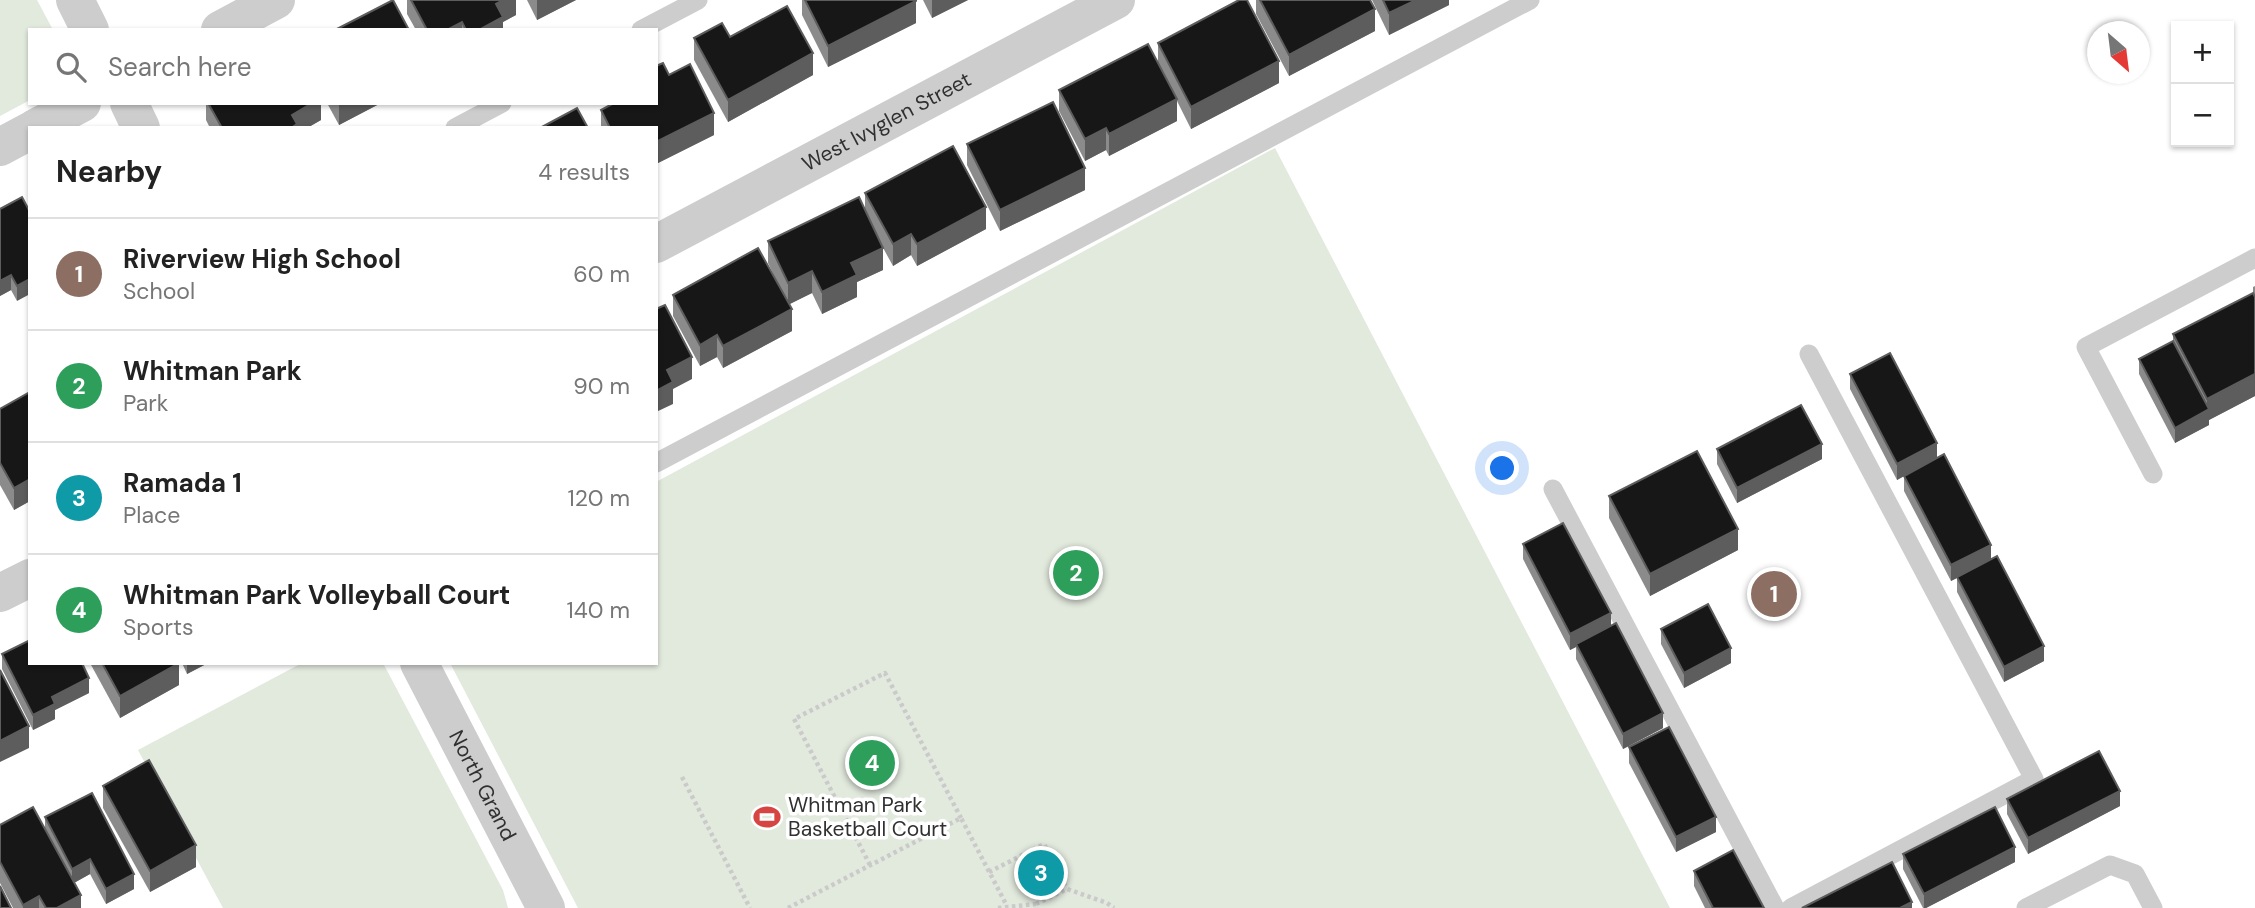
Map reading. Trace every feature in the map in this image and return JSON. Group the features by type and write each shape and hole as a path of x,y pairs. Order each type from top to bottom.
{"street":[{"path":"75,0 89,28"},
{"path":"224,28 276,0"},
{"name":"West Ivyglen Street","path":"658,243 1116,0"},
{"path":"40,126 78,105"},
{"path":"130,105 140,126"},
{"path":"0,146 28,132"},
{"path":"0,593 28,579"},
{"name":"North Grand","path":"420,665 545,908"}],"lane":[{"path":"645,28 698,0"},
{"path":"658,462 1530,0"},
{"path":"459,126 498,105"},
{"path":"2153,474 2086,347 2255,258"},
{"path":"1791,908 2034,779 1809,354"},
{"path":"1553,489 1775,908"},
{"path":"2026,908 2110,865 2135,874 2153,908"}],"path":[{"path":"870,865 794,719 885,673 1007,906"},
{"path":"682,777 750,908"},
{"path":"788,908 961,818"},
{"path":"989,872 1044,844 1068,889 1114,908"},
{"path":"998,908 1036,906 1068,889"}],"shaded area":[{"path":"0,0 37,0 52,28 28,28 28,101 0,116"},
{"path":"1275,148 1670,908 578,908 451,665 658,665 658,481"},
{"path":"298,665 384,665 503,890 508,908 223,908 138,750"}],"building":[{"path":"393,0 408,28 339,28"},
{"path":"411,0 503,0 496,4 503,17 483,28 465,28 462,22 451,28 426,28"},
{"path":"805,0 916,0 916,1 828,46"},
{"path":"1239,0 1247,0 1279,61 1191,107 1158,43"},
{"path":"1260,0 1370,0 1375,9 1289,55"},
{"path":"1383,0 1416,0 1389,13"},
{"path":"787,6 813,53 728,100 694,38 722,23 730,37"},
{"path":"1148,44 1177,99 1109,134 1106,128 1085,139 1059,90"},
{"path":"663,63 669,75 690,64 714,113 658,141 658,126 609,126 601,110 610,105 658,105 658,65"},
{"path":"1053,102 1085,168 1000,210 967,144"},
{"path":"209,105 309,105 292,115 297,124 294,126 221,126"},
{"path":"577,108 587,126 544,126"},
{"path":"953,146 986,207 917,244 911,234 893,244 865,193"},
{"path":"22,197 28,208 28,280 17,286 11,275 0,281 0,209"},
{"path":"859,197 883,248 851,263 857,275 822,292 812,271 788,283 768,241"},
{"path":"758,248 792,309 723,346 717,335 700,345 673,295"},
{"path":"2253,293 2255,374 2207,399 2173,334"},
{"path":"665,305 692,357 667,370 673,382 658,390 658,308"},
{"path":"2173,341 2209,409 2175,428 2139,359"},
{"path":"1890,353 1937,443 1897,464 1850,374"},
{"path":"28,393 28,480 14,488 0,463 0,409"},
{"path":"1801,405 1822,444 1737,488 1717,449"},
{"path":"1697,451 1738,529 1650,574 1609,496"},
{"path":"1944,454 1991,545 1951,565 1904,476"},
{"path":"1563,523 1611,613 1570,634 1523,544"},
{"path":"1997,556 2044,646 2004,667 1957,577"},
{"path":"1708,604 1731,648 1684,673 1661,629"},
{"path":"1616,623 1663,713 1623,734 1576,644"},
{"path":"28,641 28,665 83,665 89,678 52,697 55,704 33,715 2,654"},
{"path":"103,665 175,665 120,696"},
{"path":"0,670 29,726 0,741"},
{"path":"1669,727 1716,817 1676,837 1629,747"},
{"path":"2099,751 2120,791 2028,838 2007,799"},
{"path":"149,760 196,845 150,871 103,786"},
{"path":"92,793 134,874 106,889 90,859 72,869 45,817"},
{"path":"33,807 81,895 57,908 46,908 39,896 23,905 0,862 0,825"},
{"path":"1995,807 2015,847 1924,894 1903,854"},
{"path":"1733,850 1764,908 1713,908 1694,871"},
{"path":"1046,851 1056,871 1036,881 1026,861"},
{"path":"1892,862 1912,902 1900,908 1802,908"},
{"path":"0,886 11,908 0,908"}],"place":[{"name":"Whitman Park","path":"1076,573"},
{"name":"Riverview High School","path":"1774,594"},
{"name":"Whitman Park Volleyball Court","path":"872,763"},
{"name":"Whitman Park Basketball Court","path":"767,817"},
{"name":"Ramada 1","path":"1041,873"}]}
